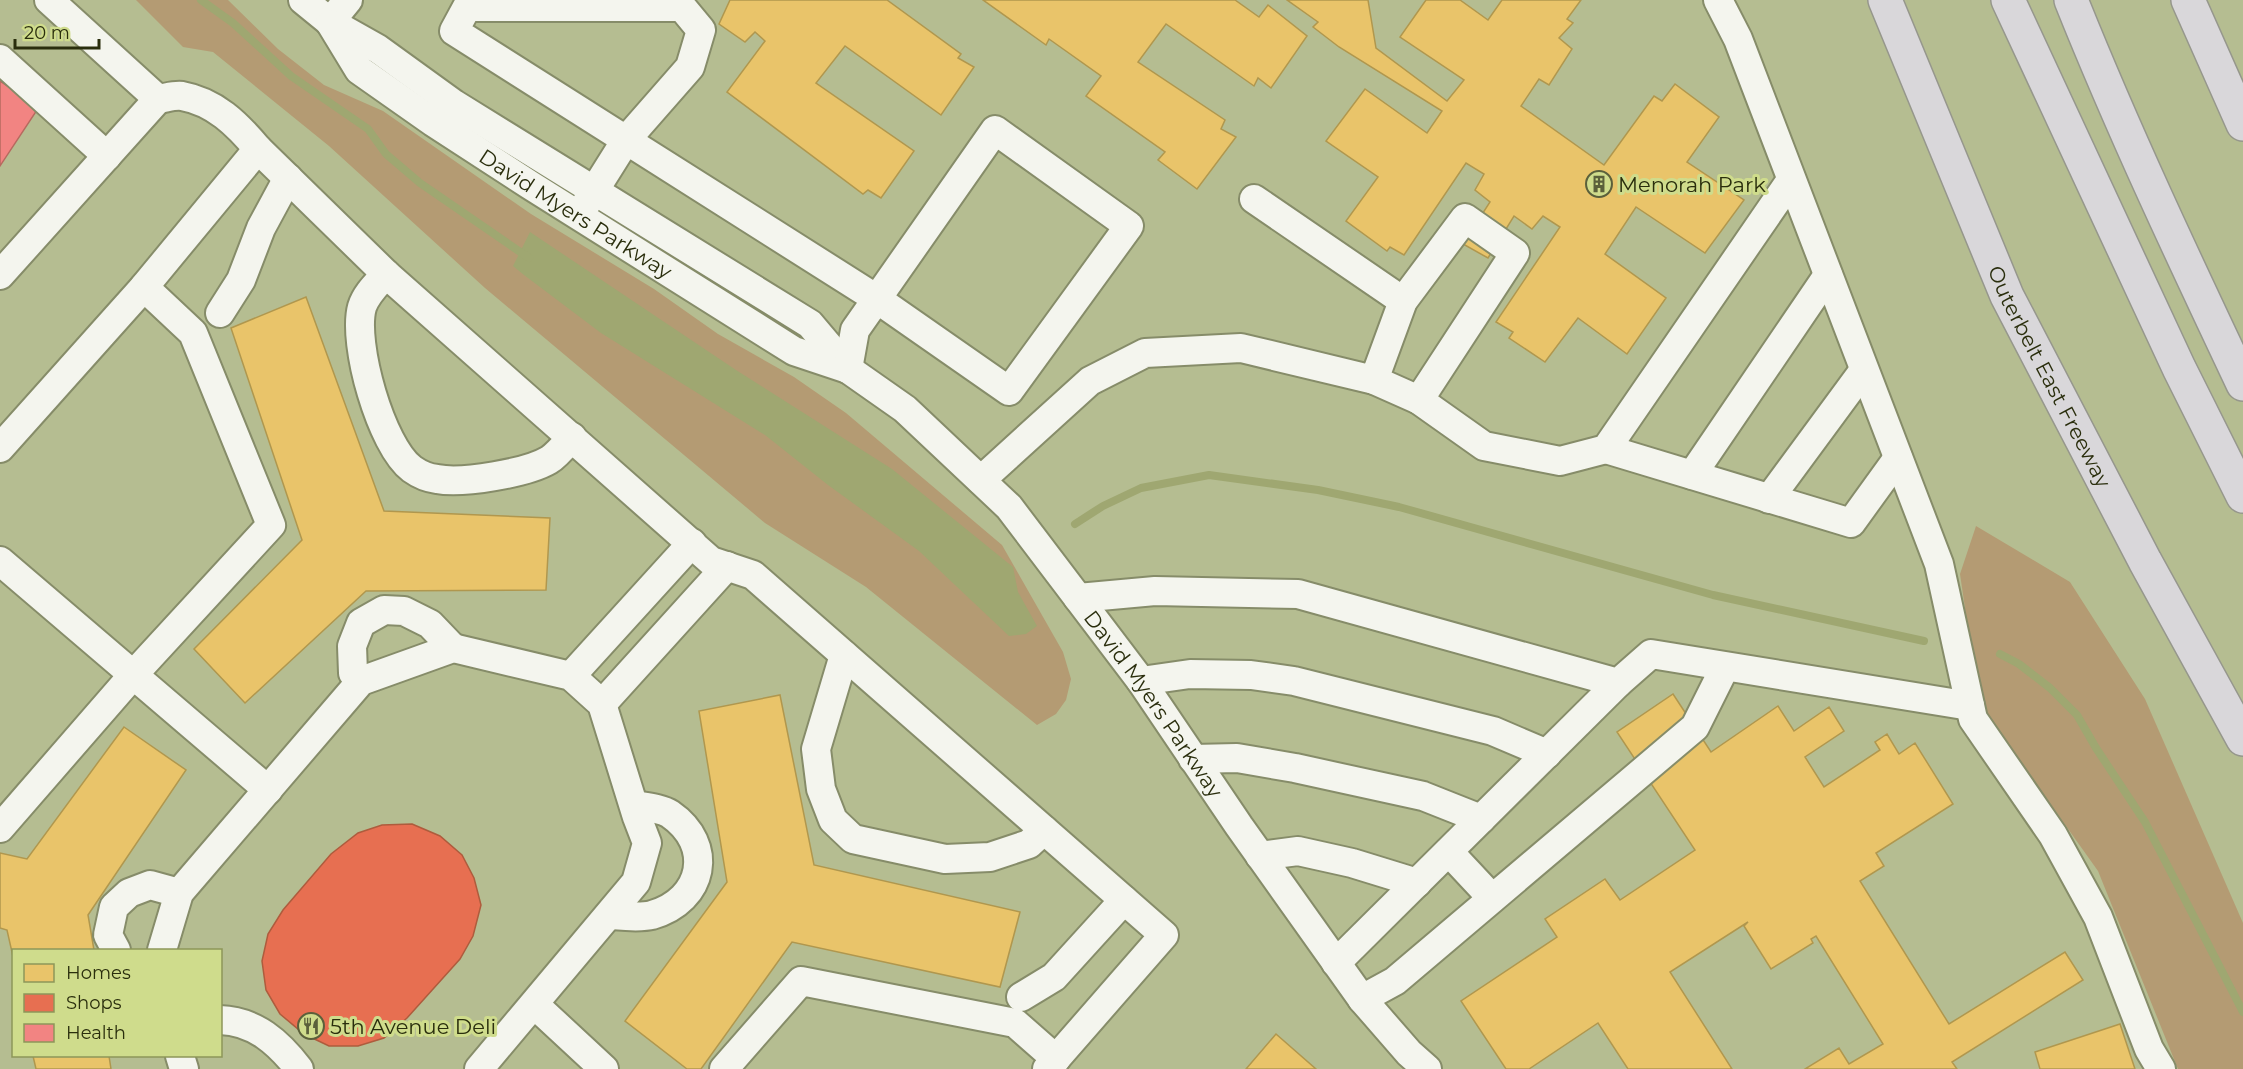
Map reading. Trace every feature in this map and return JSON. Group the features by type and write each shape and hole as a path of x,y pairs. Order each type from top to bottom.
{"highway":[{"name":"Outerbelt East Freeway","path":"1884,0 2007,296 2145,561 2243,739"},
{"path":"2008,0 2179,368 2243,496"},
{"path":"2071,0 2111,97 2243,384"},
{"path":"2188,0 2243,124"}],"street":[{"path":"49,0 158,99"},
{"name":"David Myers Parkway","path":"303,0 330,22 378,49 454,104 810,324 848,369 905,409 981,480 1009,507 1140,681 1362,999 1427,1069"},
{"path":"330,22 348,0"},
{"path":"1718,0 1738,39 1939,564 1973,718 2053,835 2098,917 2149,1049 2161,1069"},
{"path":"579,215 626,140 690,67 701,30 682,7 467,7 454,31 626,140 877,299 1009,391 1129,226 995,130 877,299 855,330 848,369"},
{"name":"David Myers Parkway","path":"330,22 358,70 433,122 794,351 848,369"},
{"path":"0,59 107,156"},
{"path":"0,275 158,99 180,96 210,105 237,125 258,149 386,274 711,561 753,575 1164,935 1051,1064 1015,1023 801,981 724,1069"},
{"path":"0,448 144,287 258,149"},
{"path":"220,313 241,280 261,228 288,178"},
{"path":"1606,449 1791,180"},
{"path":"1254,200 1403,300"},
{"path":"1374,380 1403,300 1465,218 1515,253 1419,400"},
{"path":"386,274 368,294 363,305 360,336 377,409 397,454 410,467 421,475 453,481 492,476 538,465 548,460 572,437"},
{"path":"1692,475 1828,275"},
{"path":"0,828 133,675 271,525 193,333 144,287"},
{"path":"981,480 1090,381 1145,353 1241,348 1374,380 1419,400 1484,446 1560,461 1606,449 1851,523 1898,458"},
{"path":"1769,499 1864,370"},
{"path":"571,676 692,543"},
{"path":"0,561 268,790"},
{"path":"602,704 726,566"},
{"path":"1078,598 1155,591 1298,594 1618,683"},
{"path":"361,681 353,672 352,646 361,623 384,610 404,611 430,624 453,648 571,676 602,704 647,843 636,882 480,1069"},
{"path":"163,949 179,893 361,681 453,648"},
{"path":"1336,963 1618,683 1651,654 1970,706"},
{"path":"844,655 816,749 821,789 833,820 853,839 945,860 990,857 1029,844 1044,830"},
{"path":"1362,999 1395,981 1695,727 1725,667"},
{"path":"1140,681 1190,674 1251,675 1294,681 1492,731 1547,754"},
{"path":"1193,759 1237,758 1295,768 1423,796 1481,819"},
{"path":"610,915 650,916 674,906 694,885 700,856 689,832 668,812 633,805"},
{"path":"1260,856 1298,851 1352,863 1417,883"},
{"path":"1449,852 1492,898"},
{"path":"115,949 108,935 114,907 129,893 150,885 179,893"},
{"path":"1021,997 1054,977 1124,900"},
{"path":"535,1005 604,1069"},
{"path":"222,1020 234,1020 265,1033 287,1053 299,1069"}],"shaded area":[{"path":"136,0 228,0 278,49 324,85 383,111 531,214 654,289 718,334 794,377 846,413 1002,545 1063,652 1071,679 1066,700 1056,714 1037,725 866,587 765,523 485,288 329,146 213,52 183,47"},
{"path":"530,232 736,370 892,469 1013,567 1018,592 1037,626 1026,634 1009,636 919,551 828,485 765,435 601,333 524,275 513,266"},
{"path":"1976,526 2070,582 2145,699 2243,923 2243,1069 2178,1069 2098,871 1999,732 1968,695 1965,608 1960,574"}],"building: Homes":[{"path":"730,0 887,0 961,54 958,58 974,67 941,115 845,46 816,83 914,151 881,198 868,190 863,194 727,92 765,41 755,32 745,42 719,24"},
{"path":"983,0 1235,0 1259,17 1268,5 1307,36 1271,88 1258,78 1254,86 1166,24 1138,62 1225,120 1221,129 1236,137 1197,189 1158,160 1165,152 1086,96 1101,76 1049,39 1046,45"},
{"name":"Menorah Park","path":"1287,0 1368,0 1376,48 1447,101 1464,80 1400,37 1426,0 1460,0 1488,20 1502,0 1581,0 1567,19 1573,23 1559,38 1572,49 1549,85 1539,79 1521,106 1604,165 1654,96 1662,101 1675,84 1719,117 1687,162 1744,200 1705,253 1636,207 1605,254 1666,298 1627,354 1578,318 1545,362 1509,338 1513,332 1496,322 1560,227 1543,216 1532,229 1514,216 1488,258 1463,244 1490,202 1475,190 1484,174 1466,163 1404,255 1390,247 1387,251 1346,221 1378,177 1326,141 1365,89 1427,133 1442,111 1339,47 1313,27 1318,22"},
{"path":"306,297 384,511 550,518 546,590 366,591 245,703 194,649 302,540 231,328"},
{"path":"1673,694 1711,752 1778,706 1794,731 1829,707 1844,731 1805,757 1824,787 1880,750 1875,742 1887,734 1899,754 1915,743 1953,804 1876,853 1884,866 1860,881 1949,1024 2065,952 2083,980 1952,1062 1957,1069 1805,1069 1839,1048 1849,1064 1883,1044 1816,936 1811,939 1813,943 1771,969 1744,926 1748,922 1670,972 1732,1069 1628,1069 1598,1023 1529,1069 1506,1069 1461,1001 1557,937 1545,919 1605,879 1620,900 1695,850 1617,732"},
{"path":"780,695 814,865 1020,912 1000,987 792,942 701,1069 687,1069 625,1021 727,882 699,711"},
{"path":"124,727 186,770 88,915 94,949 12,949 12,952 7,930 0,928 0,853 27,859"},
{"path":"2120,1024 2135,1069 2040,1069 2035,1052"},
{"path":"1276,1034 1316,1069 1246,1069"},
{"path":"33,1057 109,1057 111,1069 36,1069"}],"building: Shops":[{"path":"412,824 440,836 462,855 474,878 481,905 473,936 460,959 407,1018 384,1038 358,1046 329,1046 304,1034 280,1014 266,990 262,961 268,934 283,910 331,854 358,833 382,825"}],"building: Health":[{"path":"0,81 39,107 0,166"}],"waterway":[{"path":"201,0 233,23 291,76 368,129 386,154 420,183 529,258"},
{"path":"1075,524 1103,506 1141,488 1209,475 1318,490 1399,507 1713,595 1924,641"},
{"path":"2000,654 2019,664 2050,688 2077,715 2145,822 2243,1012"}],"place":[{"name":"Menorah Park","path":"1599,184"},
{"name":"5th Avenue Deli","path":"311,1026"}]}
